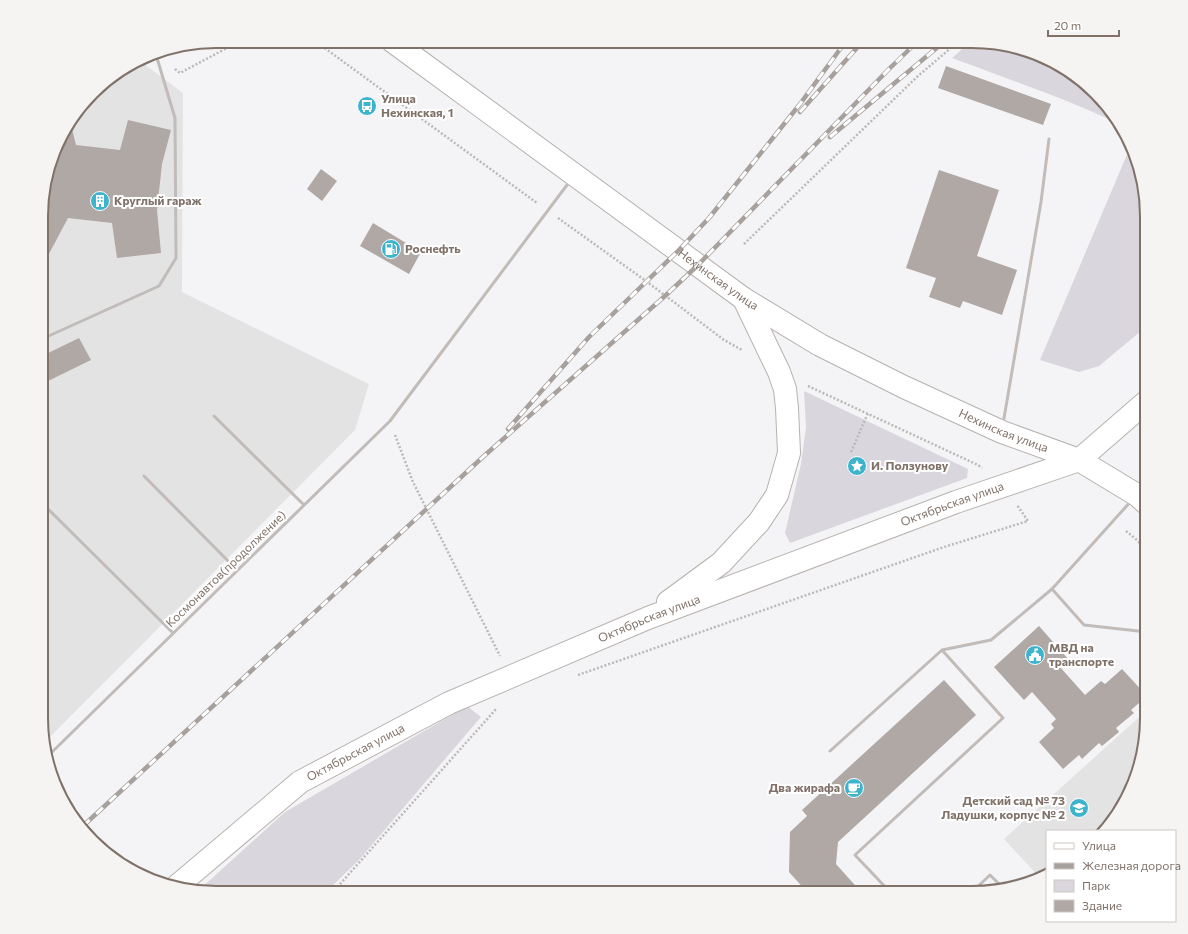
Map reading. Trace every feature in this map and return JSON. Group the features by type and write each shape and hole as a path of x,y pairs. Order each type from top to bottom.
{"main road":[{"name":"Нехинская улица","path":"402,48 744,299 827,348 904,387 1002,432 1078,460 1140,498"},
{"path":"648,618 721,563 760,522 777,495 789,453 785,389 779,372 744,299"},
{"name":"Октябрьская улица","path":"181,882 300,782 449,703 648,618 949,504 1078,460 1140,407"}],"lane":[{"path":"48,336 159,286 176,258 175,118 157,59"},
{"path":"1002,432 1041,202 1049,139"},
{"name":"Космонавтов(продолжение)","path":"51,753 390,421 574,174"},
{"path":"214,416 304,505"},
{"path":"144,476 237,570"},
{"path":"830,751 942,650 991,640 1052,589 1140,501"},
{"path":"48,509 173,633"},
{"path":"1052,589 1084,625 1140,631"},
{"path":"885,886 856,855 1003,718 942,650"},
{"path":"978,886 990,875 999,884"}],"path":[{"path":"158,59 180,73 227,48"},
{"path":"325,48 542,206"},
{"path":"744,244 918,76 951,48"},
{"path":"554,215 646,281 724,340 745,352"},
{"path":"577,676 944,547 1028,521 1004,485 978,465 779,372"},
{"path":"851,452 868,413"},
{"path":"390,421 414,482 510,677"},
{"path":"1126,531 1140,543"},
{"path":"338,886 498,706"}],"shaded area":[{"path":"144,64 183,93 182,292 369,384 355,430 49,738 49,194 61,151 76,122 97,97 122,76"},
{"name":"Детский сад № 73 Ладушки, корпус № 2","path":"1140,716 1137,751 1127,783 1112,812 1097,830 1046,830 1046,869 1036,873 1004,839"}],"green space":[{"path":"963,48 983,48 1005,51 1037,61 1066,76 1091,97 1109,119 1062,99 952,58"},
{"path":"1128,153 1137,183 1140,205 1140,332 1099,366 1079,372 1040,360"},
{"path":"804,391 968,469 967,478 790,543 785,533 801,464 806,427"},
{"path":"467,706 481,717 359,860 332,886 204,886 285,812"}],"building":[{"path":"946,66 1051,104 1043,125 938,88"},
{"name":"Круглый гараж","path":"128,120 171,130 162,164 157,210 161,253 117,258 112,223 68,218 48,256 48,205 51,183 61,151 72,129 76,145 120,150"},
{"path":"321,169 337,181 322,201 307,189"},
{"path":"939,170 999,190 977,256 1017,270 1002,315 963,301 960,308 929,297 936,278 906,268"},
{"path":"373,223 421,252 409,274 360,246"},
{"path":"79,338 91,360 48,381 48,353"},
{"path":"1039,626 1069,660 1060,667 1085,695 1101,681 1105,684 1122,669 1140,688 1140,702 1131,710 1134,713 1116,728 1119,732 1102,746 1099,743 1082,759 1079,755 1063,769 1039,742 1054,728 1051,724 1056,719 1032,692 1024,700 994,667"},
{"path":"944,680 976,715 838,842 836,864 856,886 802,886 789,872 790,832 807,816 802,810"}],"railway":[{"path":"508,429 589,337 679,250 709,218 800,104 841,48"},
{"path":"800,112 857,48"},
{"path":"86,823 484,456 698,265 911,48"},
{"path":"830,137 937,48"}],"place":[{"name":"Улица Нехинская, 1","path":"367,106"},
{"name":"Круглый гараж","path":"100,201"},
{"name":"Роснефть","path":"391,249"},
{"name":"И. Ползунову","path":"857,466"},
{"name":"МВД на транспорте","path":"1035,655"},
{"name":"Два жирафа","path":"854,788"},
{"name":"Детский сад № 73 Ладушки, корпус № 2","path":"1079,808"}]}
